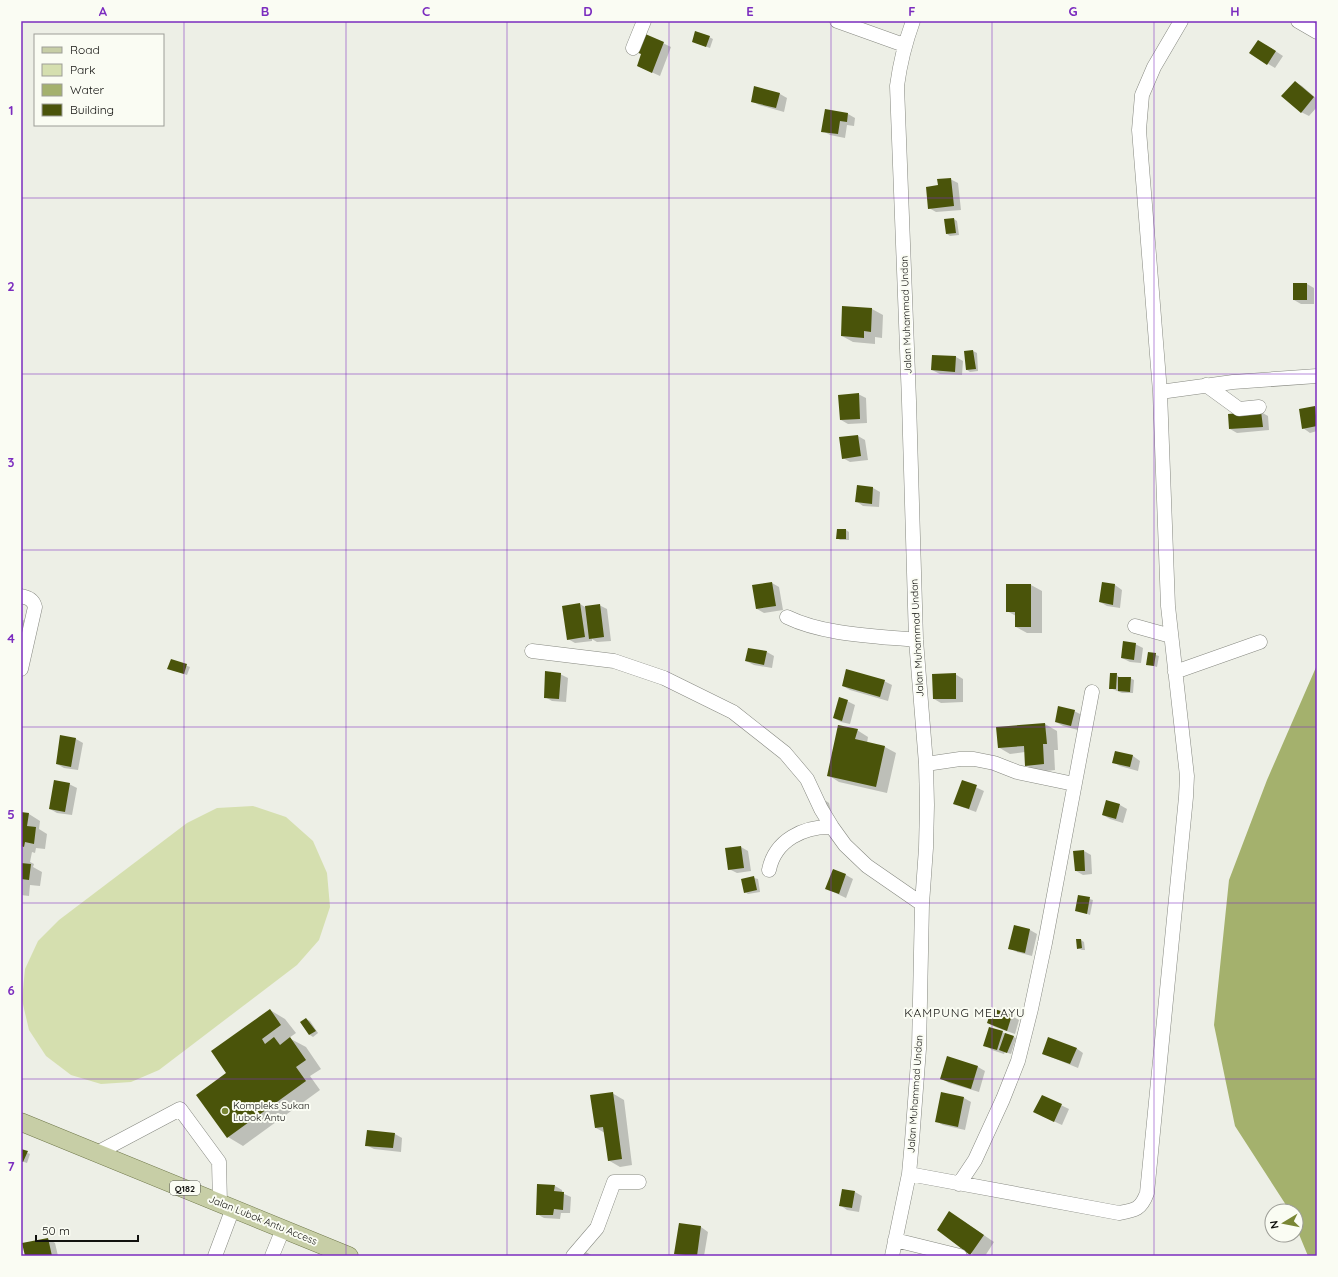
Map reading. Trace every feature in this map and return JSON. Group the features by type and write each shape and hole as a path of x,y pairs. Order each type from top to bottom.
{"main road":[{"name":"Jalan Lubok Antu Access","path":"21,1122 349,1256"}],"street":[{"path":"633,48 644,21"},
{"path":"837,21 904,45"},
{"name":"Jalan Muhammad Undan","path":"892,1256 909,1174 919,1049 922,904 927,805 926,764 916,640 909,400 897,93 900,63 904,45 913,21"},
{"path":"909,1174 1119,1213 1138,1207 1143,1202 1147,1193 1187,776 1168,606 1160,392 1139,130 1142,96 1154,67 1181,21"},
{"path":"1298,21 1317,32"},
{"path":"1160,392 1233,382 1317,376"},
{"path":"1206,385 1239,409 1260,407"},
{"path":"21,596 30,599 35,607 21,669"},
{"path":"787,617 796,622 827,630 916,640"},
{"path":"1135,626 1171,636"},
{"path":"1175,672 1260,642"},
{"path":"532,651 614,661 664,678 733,712 785,753 807,779 832,827 845,845 867,866 922,904"},
{"path":"959,1184 975,1160 1018,1061 1045,943 1092,692"},
{"path":"926,764 960,759 974,759 994,763 1017,772 1074,784"},
{"path":"769,870 771,861 776,852 790,838 812,829 832,827"},
{"path":"97,1153 180,1109 218,1162 226,1205 215,1256"},
{"path":"573,1256 597,1228 614,1182 639,1182"},
{"path":"272,1256 283,1229"},
{"path":"895,1240 960,1256"}],"green space":[{"path":"253,806 286,817 313,841 327,873 330,907 319,940 297,965 159,1070 131,1082 101,1084 71,1075 46,1056 29,1030 22,1000 25,969 38,941 59,920 187,823 217,808"}],"water":[{"path":"1317,665 1317,1256 1308,1256 1303,1243 1304,1243 1304,1203 1285,1203 1235,1126 1214,1025 1229,880 1267,780"}],"building":[{"path":"695,31 710,36 706,47 692,42"},
{"path":"643,33 664,42 652,73 637,66 641,54 636,52"},
{"path":"1258,40 1276,51 1267,65 1249,53"},
{"path":"1295,81 1314,97 1301,113 1281,96"},
{"path":"754,86 780,93 776,108 751,102"},
{"path":"825,109 848,113 847,122 840,121 838,134 821,132"},
{"path":"951,178 954,206 928,209 926,187 938,185 937,179"},
{"path":"954,218 956,233 946,234 944,219"},
{"path":"1293,283 1307,283 1307,300 1293,300"},
{"path":"842,306 872,308 871,332 864,331 864,338 841,336"},
{"path":"973,350 976,369 966,370 964,351"},
{"path":"932,355 956,356 955,372 931,370"},
{"path":"859,393 860,419 840,420 838,395"},
{"path":"1315,406 1317,426 1302,429 1299,409"},
{"path":"1261,411 1263,427 1229,429 1228,414"},
{"path":"858,435 861,456 842,459 839,437"},
{"path":"857,485 873,487 872,504 855,502"},
{"path":"837,529 846,529 846,539 836,539"},
{"path":"772,582 776,606 756,609 752,585"},
{"path":"1102,582 1115,584 1113,605 1099,602"},
{"path":"1006,584 1031,584 1031,627 1015,627 1015,612 1006,612"},
{"path":"580,603 585,637 567,640 562,606"},
{"path":"600,604 604,637 589,639 585,606"},
{"path":"1123,641 1136,643 1134,660 1121,658"},
{"path":"748,648 767,651 764,665 745,661"},
{"path":"1148,652 1156,653 1154,666 1146,665"},
{"path":"171,659 187,664 184,674 167,669"},
{"path":"846,669 885,680 880,697 842,686"},
{"path":"545,671 561,673 559,699 544,698"},
{"path":"956,673 956,699 933,699 932,674"},
{"path":"1110,673 1117,673 1116,689 1109,689"},
{"path":"1118,677 1131,677 1130,692 1118,691"},
{"path":"839,697 848,700 842,721 833,718"},
{"path":"1058,706 1075,710 1071,726 1055,722"},
{"path":"1045,723 1047,744 1043,744 1044,764 1025,766 1024,746 998,748 996,727"},
{"path":"838,725 858,729 855,739 885,746 876,787 827,776"},
{"path":"60,735 76,738 71,767 56,764"},
{"path":"1115,751 1133,755 1130,767 1112,763"},
{"path":"54,780 70,783 65,812 49,809"},
{"path":"962,780 977,785 969,809 953,804"},
{"path":"1106,800 1120,804 1116,819 1102,815"},
{"path":"21,812 29,813 27,826 36,827 34,844 25,842 24,847 21,846"},
{"path":"741,846 744,868 728,870 725,848"},
{"path":"1084,850 1085,871 1075,871 1073,851"},
{"path":"21,863 31,864 29,880 21,879"},
{"path":"833,869 846,874 839,894 825,889"},
{"path":"754,876 757,890 744,893 741,879"},
{"path":"1078,895 1090,897 1087,914 1075,911"},
{"path":"1014,925 1030,929 1025,953 1008,949"},
{"path":"1076,939 1081,939 1082,948 1077,949"},
{"path":"992,1008 1012,1015 1007,1031 987,1023"},
{"path":"270,1009 281,1025 262,1039 265,1044 274,1037 280,1045 290,1037 306,1060 296,1067 306,1081 227,1138 196,1095 226,1073 211,1051"},
{"path":"306,1018 316,1031 309,1035 300,1022"},
{"path":"989,1027 1003,1031 997,1050 983,1046"},
{"path":"1005,1033 1014,1036 1007,1053 999,1050"},
{"path":"1048,1037 1077,1048 1070,1064 1042,1054"},
{"path":"947,1056 978,1066 971,1089 940,1079"},
{"path":"613,1092 622,1159 608,1161 603,1127 595,1128 590,1095"},
{"path":"941,1092 964,1097 958,1127 935,1122"},
{"path":"1042,1095 1062,1104 1054,1122 1033,1112"},
{"path":"367,1130 395,1133 393,1148 365,1146"},
{"path":"21,1149 28,1151 23,1162 21,1161"},
{"path":"537,1184 555,1185 554,1191 564,1192 563,1210 554,1209 553,1215 536,1215"},
{"path":"842,1189 855,1191 852,1208 839,1206"},
{"path":"949,1211 984,1235 970,1255 937,1230"},
{"path":"679,1223 701,1226 697,1256 674,1254"},
{"path":"48,1238 52,1256 25,1256 22,1243"}],"place":[{"name":"Kompleks Sukan Lubok Antu","path":"225,1111"}],"district":[{"name":"KAMPUNG MELAYU","path":"965,1012"}]}
